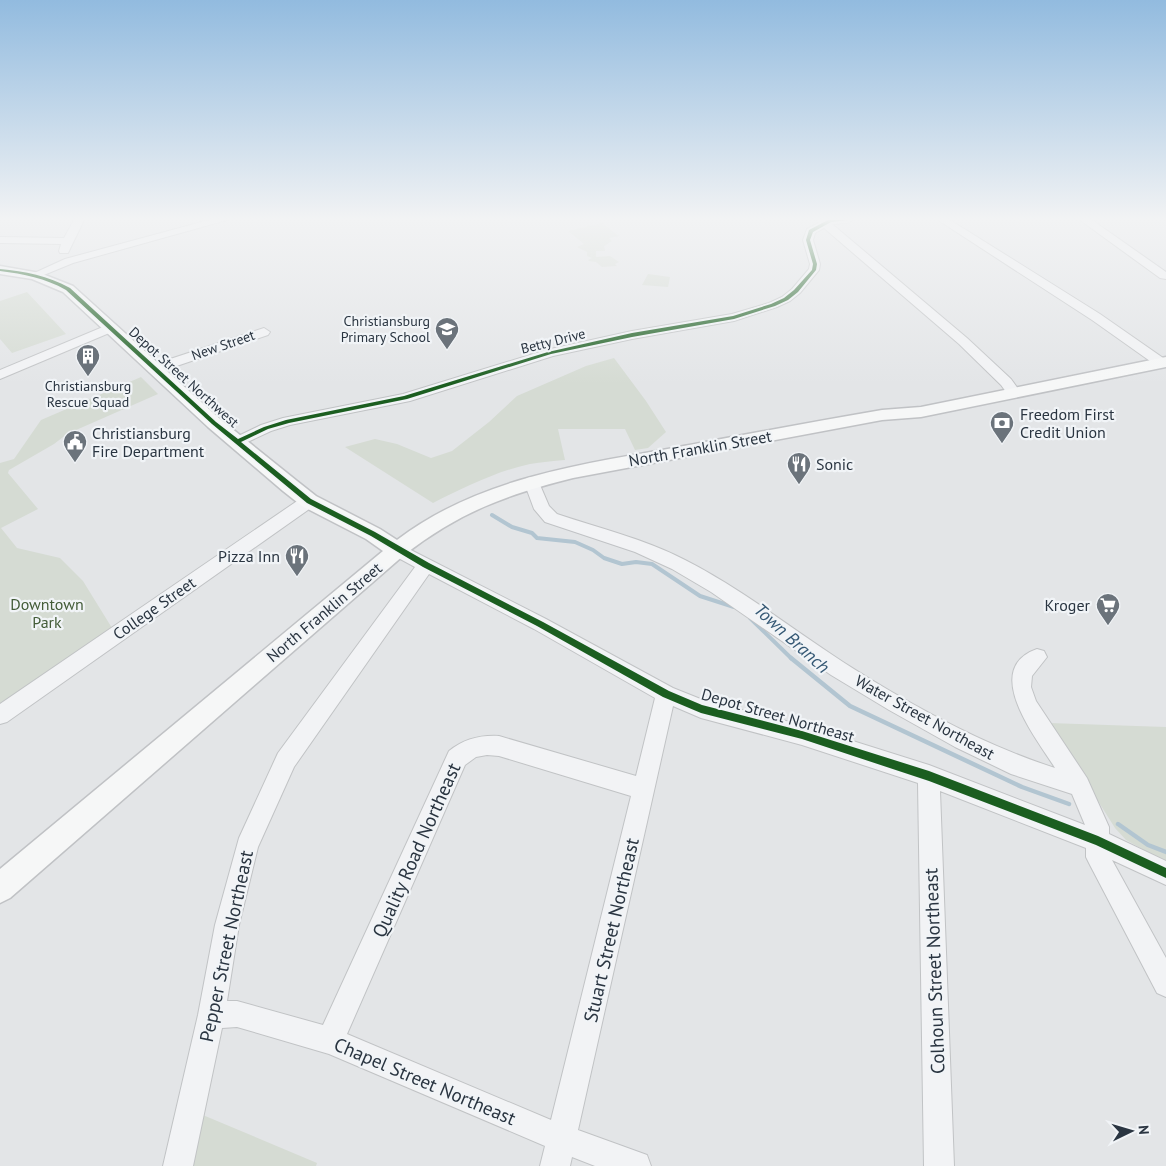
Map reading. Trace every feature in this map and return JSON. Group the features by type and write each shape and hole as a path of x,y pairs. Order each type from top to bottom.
{"main road":[{"name":"Depot Street Northwest","path":"31,274 58,283 68,289 154,369 237,442 309,501 373,534 397,550"},
{"name":"North Franklin Street","path":"0,888 397,550 449,514 532,482 615,463 882,415 921,412 1010,387 1161,358"}],"street":[{"name":"Betty Drive","path":"237,442 266,428 288,421 405,398 550,353 632,335 734,317 786,299 796,291 810,274"},
{"path":"884,274 963,342 1010,387"},
{"path":"1029,274 1161,358"},
{"path":"0,375 110,328"},
{"name":"New Street","path":"154,369 264,332"},
{"name":"Water Street Northeast","path":"532,482 542,509 551,518 641,548 678,564 717,587 838,669 896,704 962,740 1019,767 1079,786"},
{"name":"College Street","path":"0,715 309,501"},
{"name":"Depot Street Northeast","path":"397,550 540,624 666,694 701,709 811,738 929,776 1098,841 1166,873"},
{"name":"Pepper Street Northeast","path":"178,1166 211,1015 228,925 247,846 286,760 426,565"},
{"path":"1037,658 1028,664 1022,675 1021,687 1028,706 1079,786 1098,827 1098,857 1166,984"},
{"name":"Stuart Street Northeast","path":"555,1166 666,694"},
{"name":"Quality Road Northeast","path":"330,1041 457,758 467,749 487,745 499,746 645,789"},
{"name":"Colhoun Street Northeast","path":"929,776 940,1166"},
{"name":"Chapel Street Northeast","path":"211,1015 238,1014 330,1041 562,1139 636,1166"}],"green space":[{"path":"648,274 670,277 668,287 642,285"},
{"path":"27,292 66,334 12,353 0,339 0,301"},
{"path":"614,358 666,432 648,448 635,450 625,429 558,429 565,460 530,464 505,471 433,503 345,447 375,439 397,444 431,458 452,451 489,422 517,396 586,366"},
{"name":"Downtown Park","path":"141,377 158,394 67,434 54,444 9,470 8,473 38,509 1,528 17,548 60,558 83,581 112,628 0,704 0,463 14,459 41,420"},
{"path":"1049,723 1166,727 1166,862 1126,840 1115,828"},
{"path":"198,1113 317,1163 316,1166 188,1166"}],"waterway":[{"name":"Town Branch","path":"492,515 512,527 532,533 537,538 575,542 593,550 604,558 622,564 636,562 652,564 700,596 734,607"},
{"name":"Town Branch","path":"750,618 792,659"},
{"name":"Town Branch","path":"791,658 850,706 1022,787 1069,804"},
{"name":"Town Branch","path":"1118,824 1148,845 1166,852"}],"cycle path":[{"path":"32,274 68,289 214,423 309,501 373,534 426,565 540,624 666,694 701,709 802,735 929,776 1098,841 1166,873"},
{"path":"237,442 266,428 288,421 405,398 550,353 632,335 734,317 786,299 796,291 810,274"}],"place":[{"name":"Christiansburg Primary School","path":"447,350"},
{"name":"Christiansburg Rescue Squad","path":"88,377"},
{"name":"Freedom First Credit Union","path":"1002,444"},
{"name":"Christiansburg Fire Department","path":"75,463"},
{"name":"Sonic","path":"799,485"},
{"name":"Pizza Inn","path":"297,577"},
{"name":"Kroger","path":"1108,626"}]}
